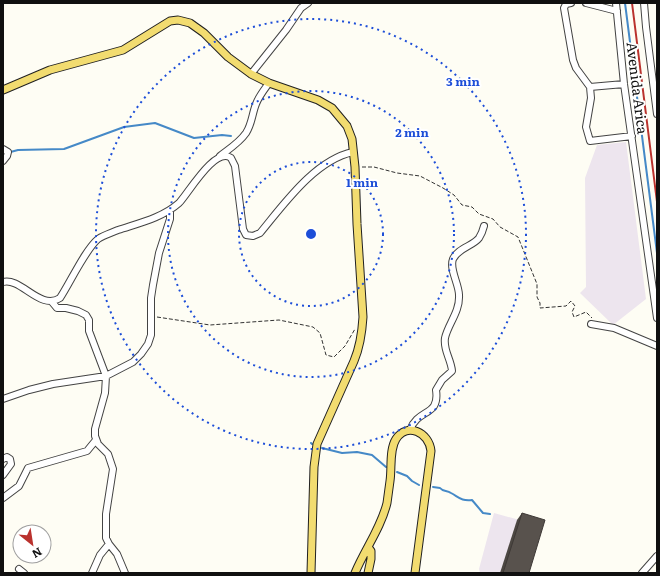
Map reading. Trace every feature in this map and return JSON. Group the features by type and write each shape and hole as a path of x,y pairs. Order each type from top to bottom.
{"main road":[{"path":"3,90 50,70 123,50 170,21 178,20 190,23 204,33 228,57 251,74 269,83 318,100 332,108 346,126 352,139 355,167 363,317 362,330 359,348 354,361 317,444 313,475 310,573"},
{"path":"355,573 368,547 386,503 396,440 404,432 410,430 423,434 428,439 431,451 415,573"},
{"path":"368,547 371,550 368,573"}],"street":[{"path":"251,74 286,30 301,8 308,3"},
{"path":"571,3 566,4 564,8 573,60 576,68 590,86 591,98 586,127 590,141 632,136"},
{"path":"586,3 617,11"},
{"name":"Avenida Arica","path":"616,3 624,84 655,284 657,318"},
{"name":"Avenida Arica","path":"644,3 657,114"},
{"path":"52,302 60,298 98,239 107,234 158,216 170,210 180,202 203,171 240,141 252,118 259,96 269,83"},
{"path":"590,86 624,84"},
{"path":"3,149 8,152 3,161"},
{"path":"219,157 225,156 231,158 235,166 243,229 246,235 253,236 260,233 292,194 307,180 329,163 344,154 353,152"},
{"path":"3,399 53,384 106,376 133,362 141,354 148,344 151,335 151,298 160,253 170,219 170,210"},
{"path":"410,430 413,422 424,413 434,408 437,399 436,390 442,380 452,371 452,365 444,348 445,337 455,316 460,296 453,269 453,259 460,251 479,238 484,226"},
{"path":"3,282 11,282 45,300 52,302 57,308 66,308 78,311 86,315 89,320 89,331 106,376 104,393 95,429 96,440 108,454 113,469 106,514 106,538 117,554 125,573"},
{"path":"591,324 614,328 657,346"},
{"path":"3,498 19,486 28,468 88,451 96,440"},
{"path":"3,459 6,457 10,459 10,464 3,475"},
{"path":"92,573 100,555 109,544"},
{"path":"642,573 657,556"}],"path":[{"path":"355,167 374,167 397,173 420,176 448,192 462,205 472,207 479,214 492,219 500,227 518,237 537,284 537,297 540,303 540,308 566,306 572,301 575,306 572,312 574,317 586,312 592,318 591,324"},
{"path":"152,316 210,325 279,320 313,327 320,333 326,355 334,357 344,346 355,329"}],"shaded area":[{"path":"626,142 646,299 613,325 580,293 586,287 585,178 597,145"},
{"path":"494,513 541,526 526,573 480,573 479,569"}],"building":[{"path":"522,513 545,520 529,573 503,573"}],"waterway":[{"path":"625,3 657,253"},
{"path":"3,154 18,150 64,149 124,127 155,123 194,138 222,135 231,136"},
{"path":"322,448 342,453 357,452 372,455 386,467"},
{"path":"397,472 407,476 419,485"},
{"path":"433,487 450,492 463,500 472,500 483,513 490,514"}],"railway":[{"path":"632,3 657,202"}]}
